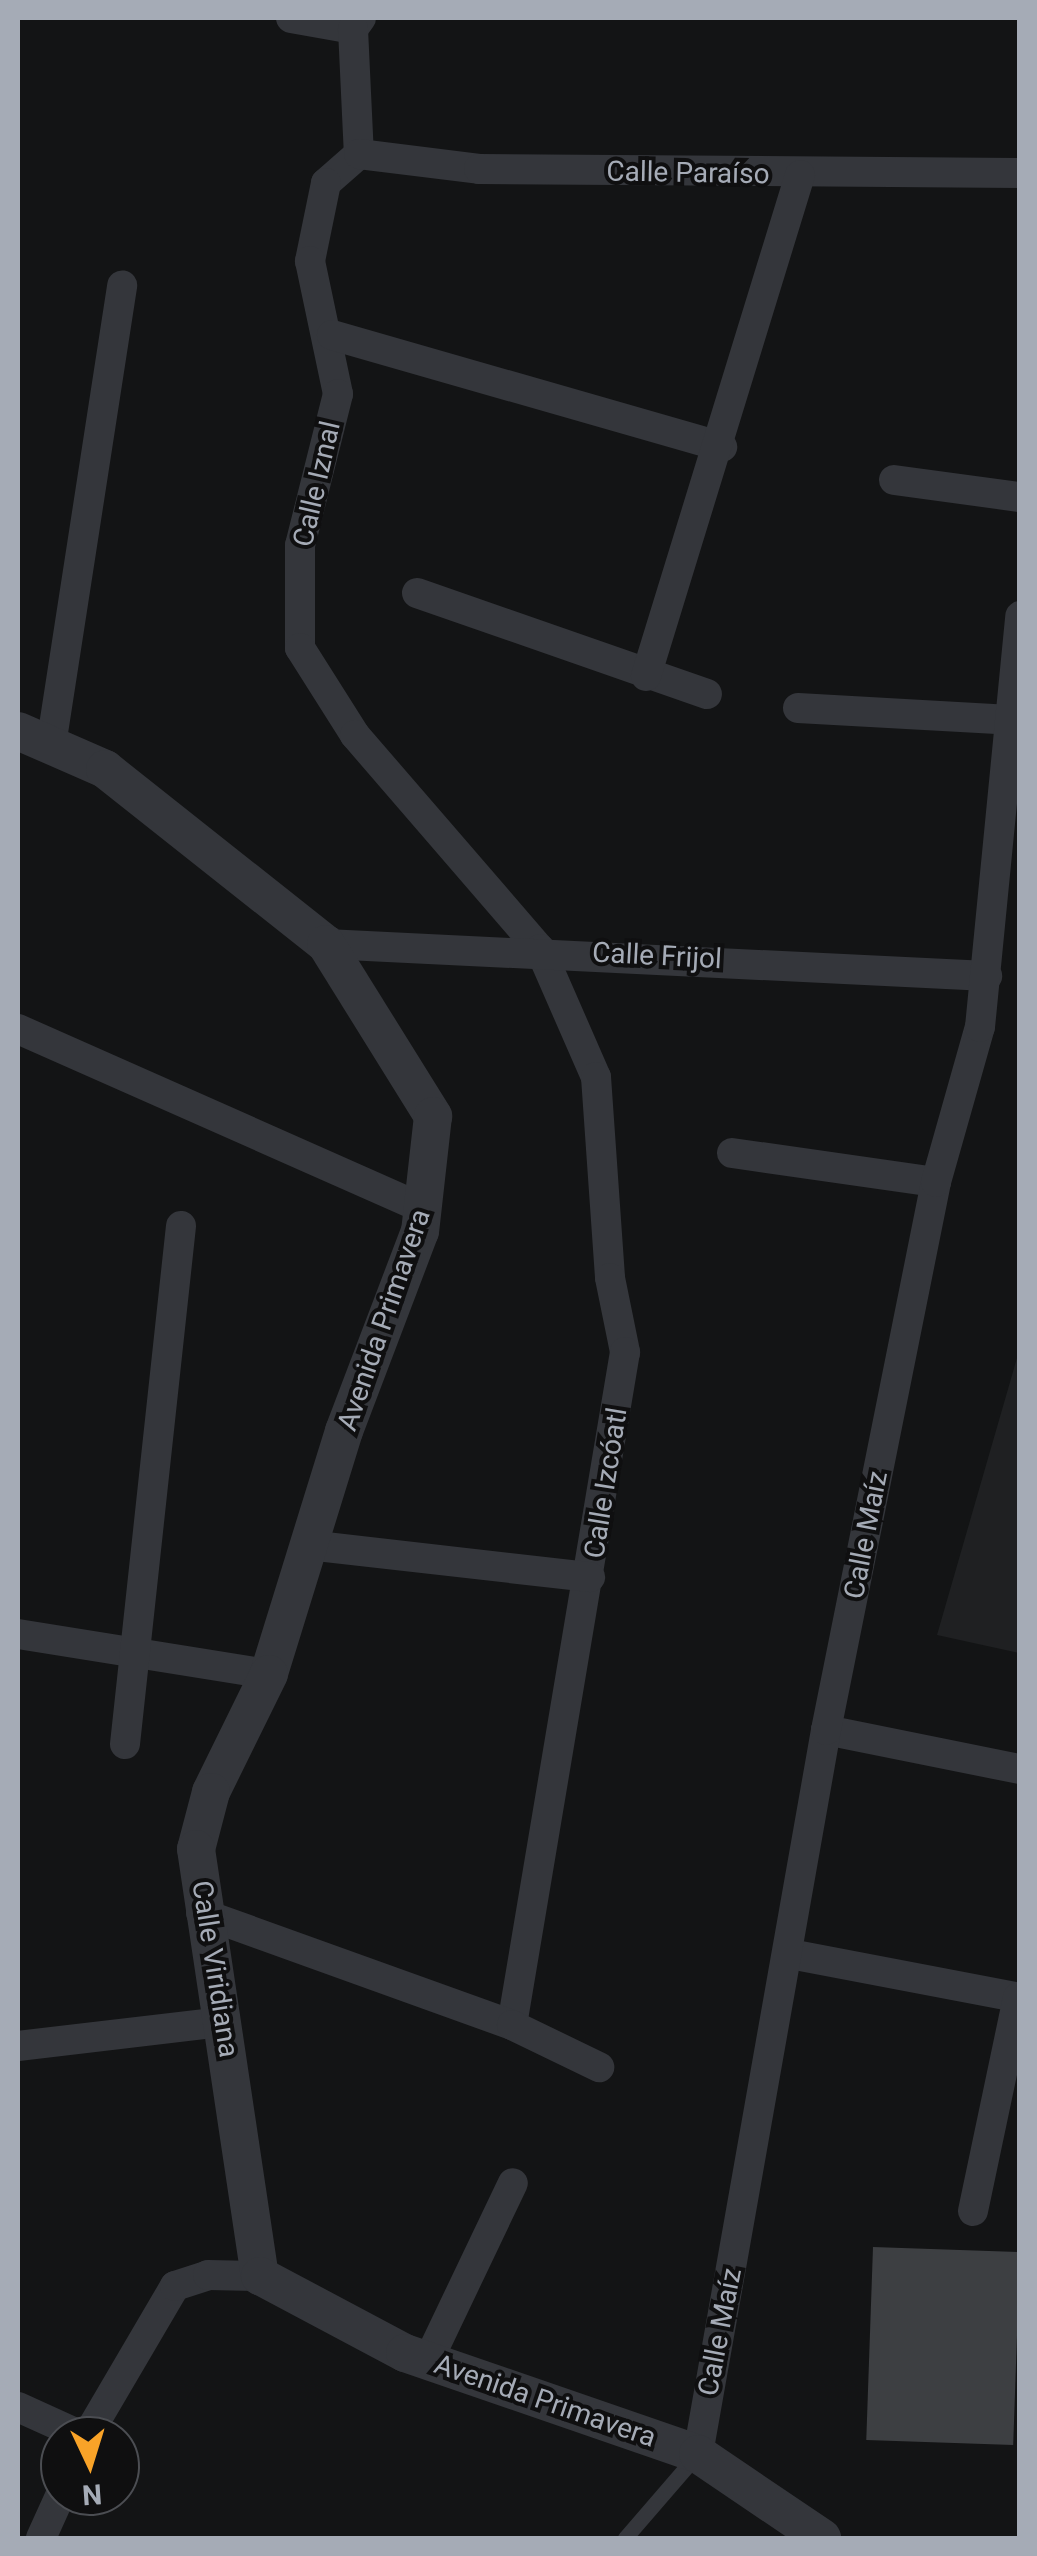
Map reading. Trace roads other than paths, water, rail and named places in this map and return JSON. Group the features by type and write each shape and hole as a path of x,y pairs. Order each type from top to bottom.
{"street":[{"path":"291,18 357,23 359,154"},
{"name":"Calle Paraíso","path":"359,154 405,167 800,175 1020,172"},
{"name":"Calle Iznal","path":"359,154 326,183 310,261 332,335 338,394 300,545 300,648 356,735 540,949"},
{"path":"646,676 722,447 800,175"},
{"path":"35,735 122,285"},
{"path":"332,335 722,447"},
{"path":"894,480 1020,496"},
{"path":"417,593 646,676 707,694"},
{"name":"Calle Maíz","path":"698,2454 790,1954 826,1730 936,1182 987,976 1020,616"},
{"path":"798,708 1011,720"},
{"name":"Avenida Primavera","path":"35,735 219,852 326,944 434,1116 424,1209 308,1546 269,1674"},
{"name":"Calle Frijol","path":"326,944 540,949 987,976"},
{"name":"Calle Izcóatl","path":"512,2025 625,1352 610,1278 596,1077 540,949"},
{"path":"18,1029 424,1209"},
{"path":"732,1153 936,1182"},
{"path":"125,1744 182,1226"},
{"path":"308,1546 590,1578"},
{"path":"18,1634 269,1674"},
{"name":"Calle Viridiana","path":"260,2276 223,2022 202,1913 196,1849 212,1792 269,1674"},
{"path":"826,1730 1020,1768"},
{"path":"202,1913 512,2025 599,2066"},
{"path":"790,1954 1019,1998 972,2211"},
{"path":"18,2046 223,2022"},
{"path":"428,2361 514,2183"},
{"path":"96,2416 175,2286 208,2275 260,2276"},
{"name":"Avenida Primavera","path":"260,2276 428,2361 698,2454 822,2538"}],"lane":[{"path":"625,2538 698,2454"}]}
